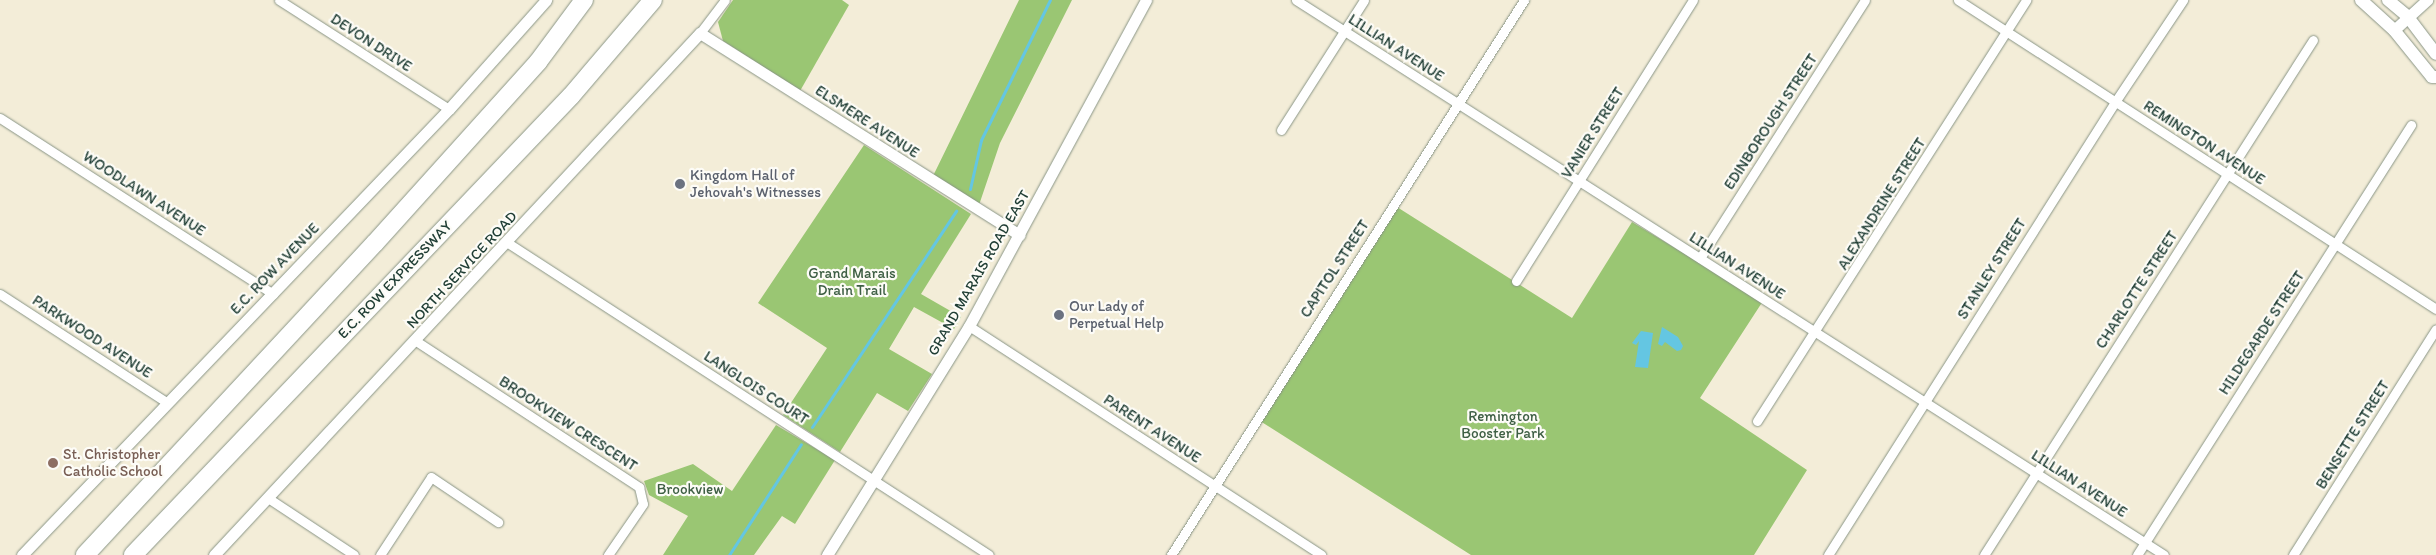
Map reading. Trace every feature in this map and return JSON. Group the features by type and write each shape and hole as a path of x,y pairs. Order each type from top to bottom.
{"highway":[{"path":"85,555 395,222 538,62 584,0"},
{"name":"E.C. ROW EXPRESSWAY","path":"133,555 571,96 653,0"}],"main road":[{"path":"2361,0 2394,30 2432,77 2436,77"},
{"path":"2388,0 2408,17 2436,54"}],"street":[{"name":"DEVON DRIVE","path":"279,0 449,109"},
{"name":"E.C. ROW AVENUE","path":"22,555 449,109 546,0"},
{"name":"NORTH SERVICE ROAD","path":"214,555 508,243 700,33 725,0"},
{"name":"GRAND MARAIS ROAD EAST","path":"827,555 969,326 1146,0"},
{"name":"LILLIAN AVENUE","path":"1296,0 2164,555"},
{"path":"1281,130 1364,0"},
{"name":"CAPITOL STREET","path":"1171,555 1524,0"},
{"name":"VANIER STREET","path":"1516,281 1693,0"},
{"name":"EDINBOROUGH STREET","path":"1700,258 1865,0"},
{"name":"REMINGTON AVENUE","path":"1958,0 2436,309"},
{"name":"ALEXANDRINE STREET","path":"1757,421 1816,333 2026,0"},
{"name":"STANLEY STREET","path":"1828,555 2115,102 2184,0"},
{"path":"2394,30 2427,0"},
{"name":"ELSMERE AVENUE","path":"700,33 1019,235"},
{"name":"CHARLOTTE STREET","path":"1984,555 2313,40"},
{"name":"WOODLAWN AVENUE","path":"0,118 273,294"},
{"name":"HILDEGARDE STREET","path":"2137,555 2411,125"},
{"name":"LANGLOIS COURT","path":"508,243 989,555"},
{"name":"PARKWOOD AVENUE","path":"0,294 168,403"},
{"name":"PARENT AVENUE","path":"969,326 1321,555"},
{"name":"BENSETTE STREET","path":"2292,555 2436,329"},
{"name":"BROOKVIEW CRESCENT","path":"416,341 639,487 643,504 608,555"},
{"path":"380,555 431,477 498,522"},
{"path":"268,498 354,555"}],"green space":[{"path":"733,0 842,0 849,5 800,91 723,41 718,22"},
{"path":"1019,0 1072,0 1000,143 979,205 933,176"},
{"name":"Grand Marais Drain Trail","path":"864,145 971,214 921,294 961,317 954,329 914,307 889,349 932,374 908,411 877,393 840,452 783,415 827,348 758,303"},
{"name":"Remington Booster Park","path":"1397,207 1572,318 1632,222 1763,301 1700,398 1807,470 1754,555 1471,555 1260,421"},
{"name":"Brookview","path":"776,425 835,460 795,524 782,516 754,555 663,555 688,516 649,495 644,481 693,464 732,491"}],"water":[{"path":"1662,327 1678,337 1683,346 1681,350 1677,351 1665,342 1662,346 1658,344"},
{"path":"1641,331 1653,333 1648,368 1635,367 1639,341 1636,345 1632,343"}],"waterway":[{"path":"970,189 981,140 1050,0"},
{"path":"812,427 956,211"},
{"path":"729,555 801,444"}],"place":[{"name":"Kingdom Hall of Jehovah's Witnesses","path":"680,184"},
{"name":"Our Lady of Perpetual Help","path":"1059,315"},
{"name":"St. Christopher Catholic School","path":"53,463"}]}
